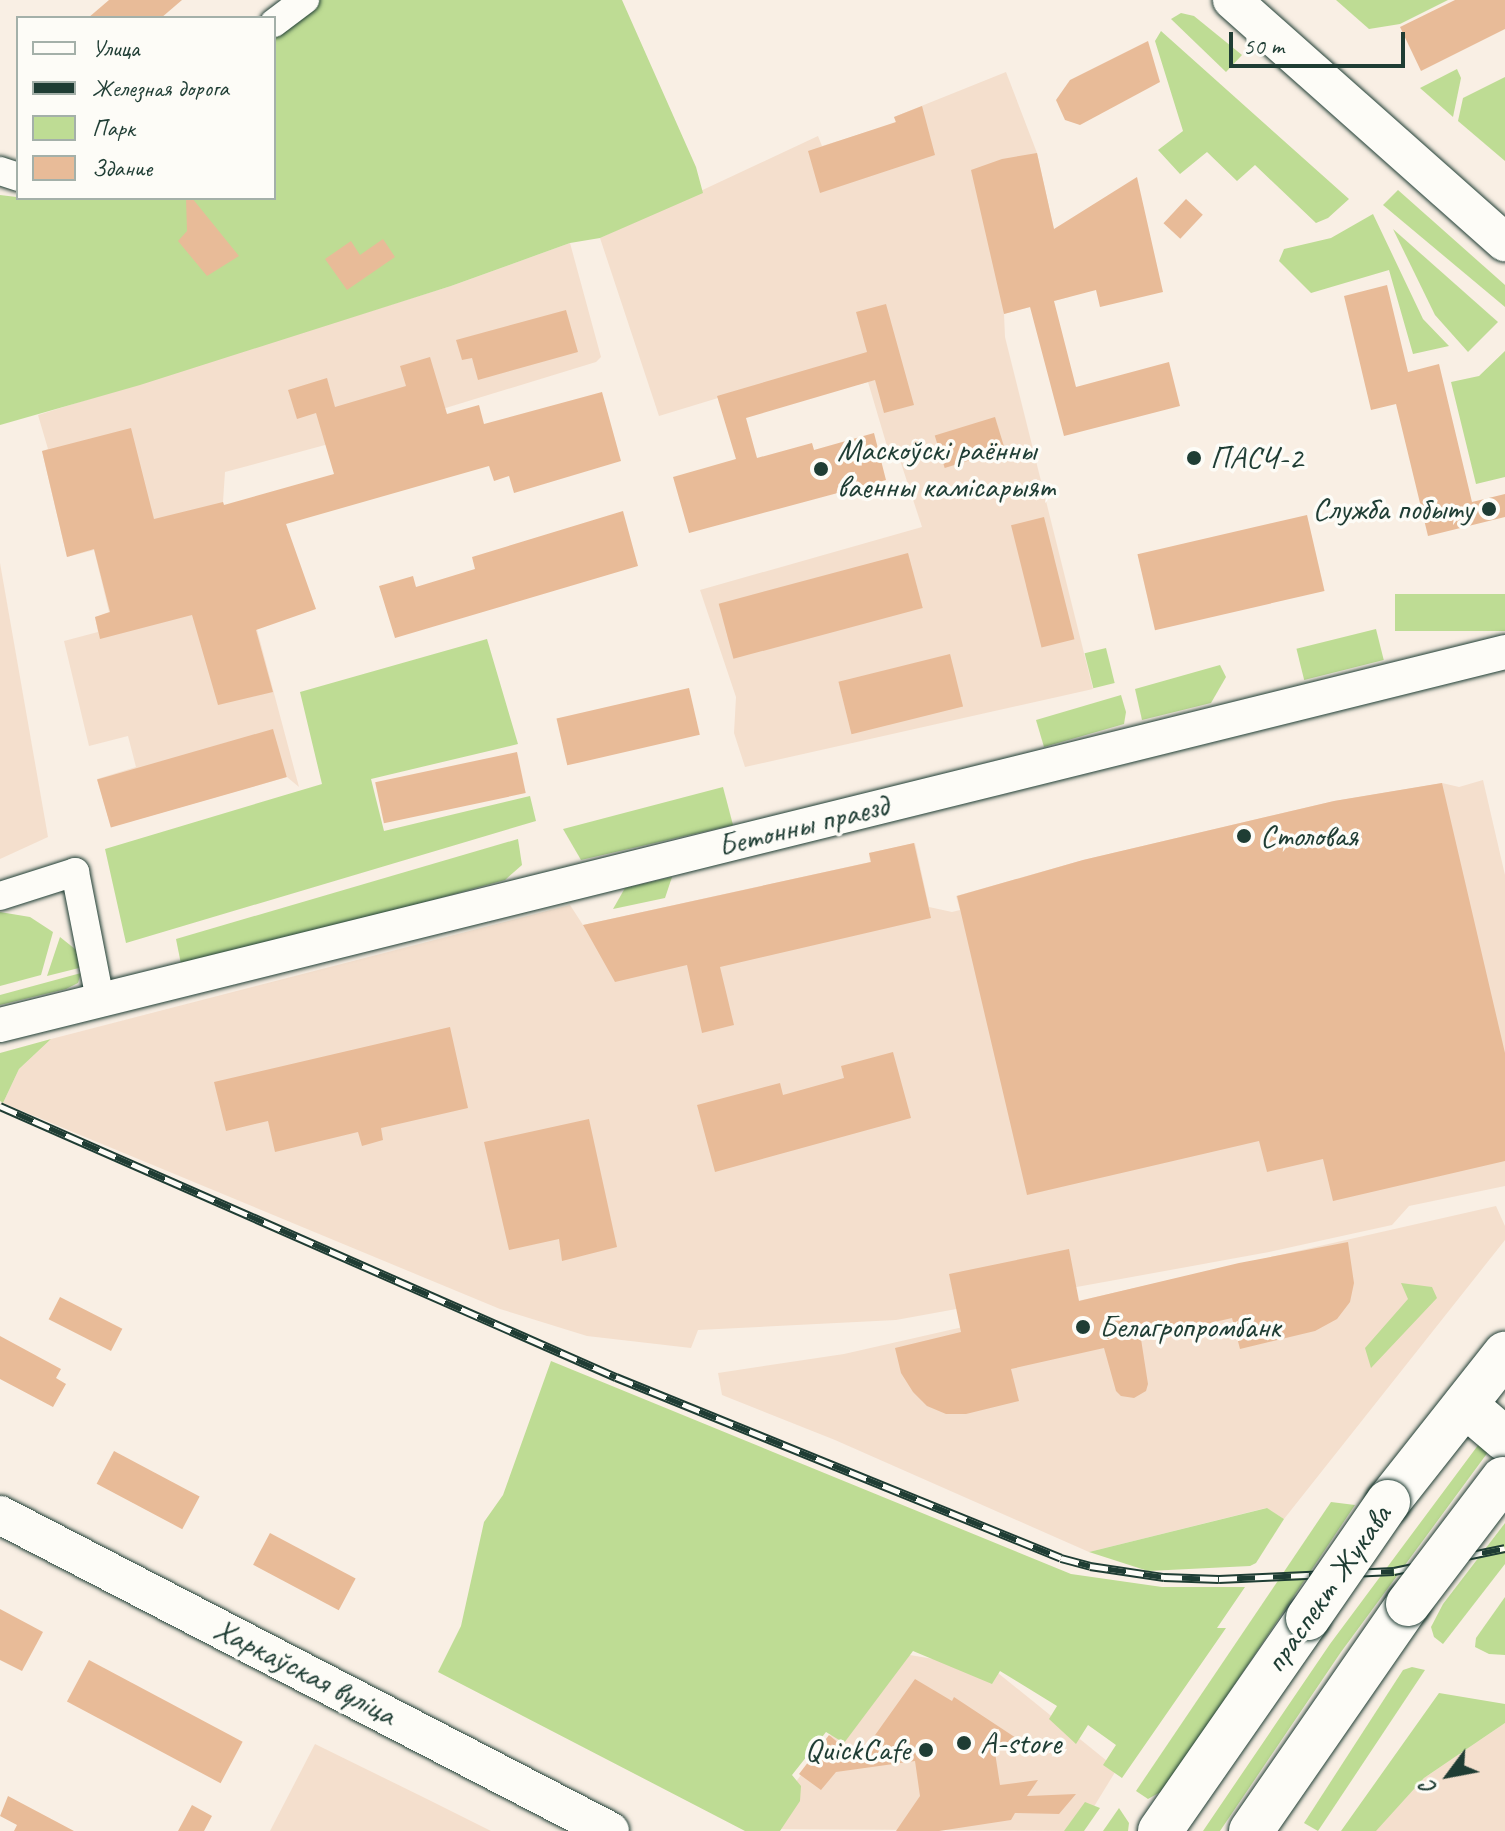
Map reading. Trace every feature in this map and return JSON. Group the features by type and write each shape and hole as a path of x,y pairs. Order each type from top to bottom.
{"main road":[{"path":"1232,0 1505,242"},
{"name":"праспект Жукава","path":"1160,1831 1388,1502 1505,1354"},
{"path":"1251,1831 1504,1465 1465,1405"},
{"name":"Харкаўская вуліца","path":"0,1515 610,1831"}],"street":[{"path":"276,22 305,0"},
{"name":"Бетонны праезд","path":"0,1025 1505,652"},
{"path":"0,896 75,872 100,1000"}],"shaded area":[{"path":"1006,72 1037,153 1069,297 1004,314 1005,337 1093,689 745,767 734,733 736,697 700,590 922,527 898,454 887,446 868,382 857,385 849,358 659,416 600,238 818,136 822,146 896,123 894,117"},
{"path":"570,243 601,357 596,362 325,445 225,472 223,502 299,787 287,777 111,827 97,779 136,767 128,736 89,746 64,641 98,632 95,617 109,612 94,550 67,557 42,451 48,449 38,415 451,286"},
{"path":"0,563 48,837 0,859"},
{"path":"1483,780 1505,875 1505,1186 1409,1206 1392,1225 1269,1252 896,1320 698,1330 691,1348 587,1336 500,1309 3,1103 19,1069 51,1039 570,905 583,925 870,862 869,853 915,843 929,907 952,912 960,910 956,896 1083,860 1334,801 1442,783 1459,787"},
{"path":"1496,1206 1505,1226 1505,1240 1284,1519 1266,1508 1089,1552 835,1440 722,1395 718,1373 844,1354"},
{"path":"892,1652 993,1669 1117,1769 1079,1831 761,1829"},
{"path":"1505,1723 1505,1831 1375,1831 1424,1778"},
{"path":"315,1744 427,1799 491,1831 270,1831"}],"green space":[{"path":"317,0 622,0 696,167 703,193 600,238 570,243 451,286 140,385 0,425 0,195 16,197 16,200 276,200 276,32"},
{"path":"1336,0 1448,0 1400,24 1369,29"},
{"path":"1181,13 1194,16 1242,55 1226,72 1171,19"},
{"path":"1161,31 1349,199 1328,218 1316,223 1255,165 1237,181 1207,152 1180,174 1158,150 1183,131 1155,41"},
{"path":"1457,69 1461,78 1453,117 1420,88"},
{"path":"1505,77 1505,161 1458,121 1463,98"},
{"path":"1398,190 1505,285 1505,307 1383,205"},
{"path":"1373,214 1423,319 1449,346 1413,354 1389,270 1311,293 1279,261 1284,249 1331,238"},
{"path":"1393,229 1498,322 1468,352 1435,315"},
{"path":"1505,351 1505,477 1476,484 1451,382 1479,376"},
{"path":"1395,594 1505,594 1505,631 1395,631"},
{"path":"1376,629 1384,660 1304,680 1296,649"},
{"path":"487,639 518,744 371,779 384,831 530,796 536,821 126,943 105,849 322,784 300,692"},
{"path":"1106,648 1115,683 1093,688 1085,653"},
{"path":"1220,665 1226,677 1211,703 1142,720 1135,689"},
{"path":"1121,695 1126,712 1124,724 1044,747 1036,720"},
{"path":"723,787 733,825 581,860 563,829"},
{"path":"518,839 522,865 505,880 182,969 176,939"},
{"path":"672,877 665,898 613,909 625,888"},
{"path":"0,912 30,917 53,932 41,975 0,986"},
{"path":"60,937 75,949 83,967 47,976"},
{"path":"81,973 78,983 66,989 0,1005 0,995"},
{"path":"51,1039 19,1069 3,1103 0,1101 0,1053"},
{"path":"1401,1283 1432,1287 1437,1298 1371,1368 1365,1348 1408,1299"},
{"path":"551,1361 1071,1574 1162,1587 1245,1587 1217,1628 1226,1628 1122,1778 1103,1765 1116,1745 1088,1725 1076,1744 1049,1719 1057,1706 1000,1671 992,1684 913,1651 844,1743 826,1732 792,1775 801,1786 800,1801 780,1831 745,1831 438,1672 461,1626 484,1522 503,1495"},
{"path":"1505,1409 1505,1429 1341,1652 1220,1831 1203,1831 1330,1644"},
{"path":"1331,1502 1355,1505 1164,1790 1148,1799 1136,1791"},
{"path":"1267,1508 1284,1519 1256,1563 1250,1566 1148,1571 1089,1552"},
{"path":"1505,1523 1505,1564 1443,1644 1434,1637 1431,1627 1443,1604"},
{"path":"1505,1597 1505,1655 1489,1654 1475,1647 1476,1638"},
{"path":"1412,1667 1425,1670 1318,1831 1304,1823 1403,1670"},
{"path":"1439,1693 1505,1704 1505,1723 1424,1778 1376,1831 1341,1831"},
{"path":"1085,1802 1100,1808 1084,1831 1064,1831"},
{"path":"1119,1808 1129,1823 1128,1831 1103,1831"}],"building":[{"path":"109,0 182,0 163,16 90,16"},
{"path":"1455,0 1505,0 1505,29 1421,71 1400,27"},
{"path":"1148,41 1160,82 1080,125 1065,120 1056,100 1070,80"},
{"path":"922,106 935,155 820,193 808,151 896,122 894,117"},
{"path":"1037,153 1054,229 1137,177 1163,292 1100,307 1096,290 1054,301 1076,387 1169,362 1180,406 1064,436 1030,307 1004,314 971,170 1002,159"},
{"path":"1186,199 1203,215 1180,239 1163,223"},
{"path":"186,200 194,200 239,256 207,276 178,241 187,231"},
{"path":"383,239 395,257 347,290 325,259 351,241 360,255"},
{"path":"1387,285 1408,372 1439,364 1472,502 1505,494 1505,517 1428,536 1396,404 1371,410 1344,296"},
{"path":"886,304 914,405 884,413 875,380 746,418 757,458 812,443 814,450 874,433 886,480 689,533 673,477 736,459 717,396 867,352 856,312"},
{"path":"566,310 578,352 478,380 472,358 462,360 456,340"},
{"path":"430,357 447,414 479,405 484,424 602,392 621,461 514,493 509,476 494,481 489,466 286,524 316,609 256,630 273,692 218,705 192,615 100,639 95,617 110,612 94,549 67,557 42,451 131,428 154,519 223,502 224,505 334,474 316,413 297,419 288,390 327,378 335,407 406,386 400,366"},
{"path":"995,417 1005,450 945,468 935,435"},
{"path":"623,511 638,566 395,638 379,586 413,576 416,587 475,569 472,557"},
{"path":"1307,515 1325,591 1155,630 1137,554"},
{"path":"1044,517 1074,639 1041,647 1011,525"},
{"path":"908,553 923,608 733,659 719,604"},
{"path":"950,654 963,706 851,734 838,682"},
{"path":"689,688 700,735 567,765 556,719"},
{"path":"273,729 287,777 111,828 97,779"},
{"path":"517,752 526,793 384,823 375,782"},
{"path":"1442,783 1505,1053 1505,1161 1333,1201 1323,1159 1267,1172 1259,1141 1027,1195 957,896 1083,860 1334,801"},
{"path":"914,843 931,918 720,967 734,1025 702,1033 687,965 615,982 583,925 871,862 869,853"},
{"path":"450,1027 468,1108 381,1128 383,1140 362,1146 358,1132 275,1152 268,1121 226,1131 214,1082"},
{"path":"893,1052 911,1118 715,1172 697,1105 780,1083 783,1095 844,1078 841,1066"},
{"path":"589,1119 617,1247 562,1261 559,1239 509,1250 484,1142"},
{"name":"Белагропромбанк","path":"1348,1242 1354,1283 1350,1302 1337,1319 1315,1331 1240,1349 1232,1318 1141,1339 1148,1384 1146,1391 1134,1398 1121,1396 1116,1391 1104,1348 1011,1369 1019,1401 966,1414 946,1414 927,1406 901,1373 895,1348 961,1332 949,1274 1069,1249 1079,1301 1239,1263"},
{"path":"60,1297 122,1329 111,1351 49,1319"},
{"path":"0,1336 61,1369 56,1378 66,1384 53,1407 0,1379"},
{"path":"114,1451 200,1497 182,1529 97,1484"},
{"path":"270,1533 356,1579 339,1610 253,1565"},
{"path":"0,1609 43,1632 22,1671 0,1660"},
{"path":"89,1660 243,1742 221,1783 67,1701"},
{"path":"915,1679 952,1701 954,1697 1025,1744 994,1746 1000,1785 1038,1780 1027,1796 1076,1794 1059,1814 1015,1813 1011,1820 939,1831 896,1831 920,1796 915,1761 836,1772 821,1790 799,1774 829,1735 858,1759"},
{"path":"8,1796 74,1831 14,1831 17,1825 0,1816"},
{"path":"192,1805 212,1816 204,1831 178,1831"}],"railway":[{"path":"0,1106 616,1377 1061,1558 1090,1566 1164,1577 1219,1579 1394,1571 1505,1548"}],"place":[{"name":"ПАСЧ-2","path":"1194,458"},
{"name":"Маскоўскі раённы ваенны камісарыят","path":"821,469"},
{"name":"Служба побыту","path":"1489,509"},
{"name":"Столовая","path":"1244,836"},
{"name":"Белагропромбанк","path":"1083,1327"},
{"name":"А-store","path":"964,1743"},
{"name":"QuickCafe","path":"926,1750"}]}
